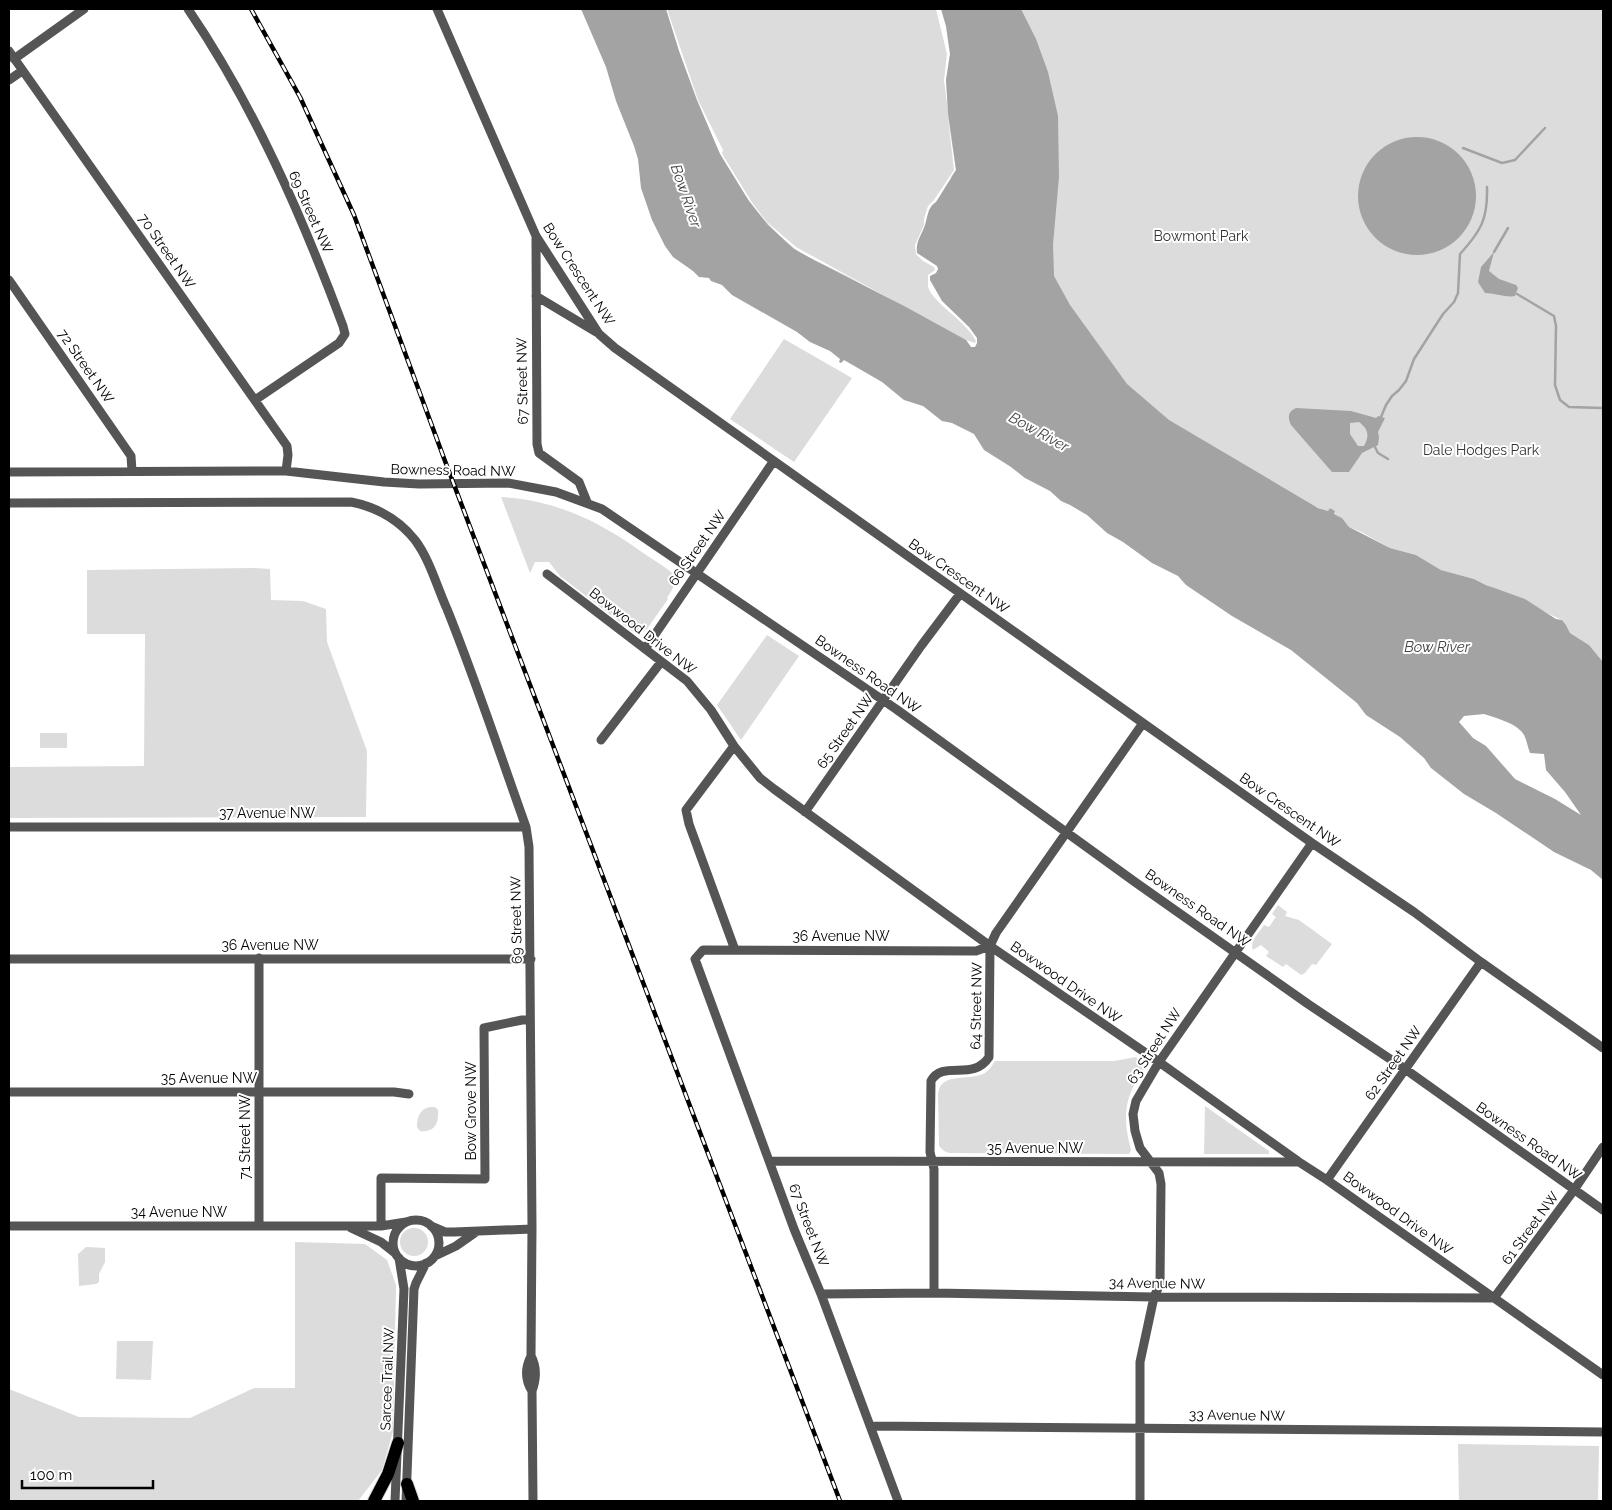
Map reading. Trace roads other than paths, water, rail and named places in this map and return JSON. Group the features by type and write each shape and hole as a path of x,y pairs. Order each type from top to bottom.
{"highway":[{"path":"374,1501 388,1474 398,1443"},
{"path":"407,1484 413,1501"}],"street":[{"path":"11,55 84,9"},
{"name":"69 Street NW","path":"188,9 211,42 259,132 299,214 328,284 345,334 338,342 255,400"},
{"name":"Bow Crescent NW","path":"437,9 536,236 599,334 615,348 773,462 1312,843 1414,912 1603,1048"},
{"name":"70 Street NW","path":"11,55 287,446 286,471"},
{"path":"9,80 22,71"},
{"name":"67 Street NW","path":"536,236 536,444 539,453 579,482 587,502"},
{"name":"72 Street NW","path":"9,280 131,456 132,471"},
{"path":"536,296 599,334"},
{"name":"66 Street NW","path":"644,649 773,462"},
{"name":"Bowness Road NW","path":"9,472 286,471 419,484 508,483 556,492 587,502 602,509 883,701 1066,833 1236,951 1308,1004 1406,1069 1603,1210"},
{"name":"69 Street NW","path":"9,503 342,502 370,507 388,516 410,534 425,557 456,633 526,827 529,847 531,959 531,1356 535,1364 535,1384 532,1392 533,1501"},
{"name":"Bowwood Drive NW","path":"546,574 687,681 711,710 734,746 760,778 990,946 1159,1062 1603,1375"},
{"name":"65 Street NW","path":"805,812 960,594"},
{"path":"601,740 661,662"},
{"name":"64 Street NW","path":"934,1293 934,1169 930,1144 930,1085 933,1078 942,1071 975,1069 982,1065 989,1057 990,946 996,933 1143,723"},
{"path":"734,746 686,810 689,824 735,950"},
{"name":"37 Avenue NW","path":"9,827 526,827"},
{"name":"63 Street NW","path":"1140,1501 1140,1362 1154,1297 1160,1284 1161,1184 1159,1173 1140,1148 1133,1114 1136,1100 1159,1062 1312,843"},
{"name":"36 Avenue NW","path":"695,959 703,950 976,951 990,946"},
{"name":"71 Street NW","path":"259,958 259,1226"},
{"name":"36 Avenue NW","path":"9,959 531,959"},
{"name":"67 Street NW","path":"695,959 794,1229 821,1294 898,1501"},
{"name":"62 Street NW","path":"1327,1180 1482,962"},
{"name":"Bow Grove NW","path":"381,1226 381,1178 485,1179 484,1028 530,1020"},
{"name":"35 Avenue NW","path":"9,1092 394,1092 409,1094"},
{"name":"61 Street NW","path":"1494,1298 1574,1190 1603,1147"},
{"name":"35 Avenue NW","path":"770,1161 1299,1162"},
{"path":"476,1232 456,1246 437,1254 419,1266 412,1265 397,1256 393,1239 396,1232 406,1222 420,1221 445,1232 532,1229"},
{"name":"34 Avenue NW","path":"9,1226 381,1226 406,1222"},
{"path":"427,1223 436,1233 438,1240 438,1247 429,1261"},
{"name":"34 Avenue NW","path":"348,1226 381,1242 397,1256"},
{"name":"Sarcee Trail NW","path":"395,1501 404,1289 397,1256"},
{"name":"Sarcee Trail NW","path":"406,1501 414,1289 429,1261"},
{"name":"34 Avenue NW","path":"821,1294 934,1293 1154,1297 1494,1298"},
{"name":"33 Avenue NW","path":"870,1426 1603,1432"}],"water":[{"name":"Bow River","path":"581,9 666,9 697,100 720,154 749,201 768,225 794,249 906,307 966,340 971,347 975,347 977,338 969,327 942,301 930,280 930,276 936,273 938,269 937,266 917,253 918,241 930,208 936,202 956,170 948,113 946,80 950,54 946,26 941,9 1021,9 1036,39 1048,72 1058,116 1059,177 1053,244 1054,276 1070,305 1127,384 1169,420 1318,508 1328,511 1330,508 1349,527 1390,548 1416,555 1441,570 1474,579 1525,599 1556,619 1562,620 1570,633 1589,645 1603,662 1603,880 1591,870 1554,852 1464,794 1431,768 1424,758 1400,737 1366,715 1357,703 1291,650 1232,616 1186,585 1178,576 1152,563 1107,533 1087,515 1061,501 1050,491 1025,478 984,450 974,434 952,423 942,421 923,406 904,400 882,382 844,360 841,363 839,362 840,359 830,351 810,342 797,332 732,295 722,285 711,281 709,278 699,277 673,257 665,246 652,220 641,188 638,159 616,101 606,67","holes":["1484,714 1509,723 1521,731 1526,739 1530,753 1544,754 1546,770 1581,815 1555,799 1515,779 1486,746 1473,738 1459,722 1464,716"]},
{"path":"1417,137 1440,142 1459,154 1471,173 1476,196 1471,219 1459,238 1440,250 1417,255 1394,250 1375,238 1363,219 1358,196 1363,173 1375,154 1394,142"},
{"path":"1494,252 1489,271 1499,279 1516,285 1518,288 1515,296 1485,293 1478,282 1481,267"},
{"path":"1296,408 1351,411 1376,418 1378,416 1385,418 1378,432 1378,445 1362,453 1349,472 1332,472 1291,425 1289,415","holes":["1359,422 1367,432 1367,439 1364,446 1358,446 1350,434 1350,423"]}],"waterway":[{"path":"1463,148 1502,163 1515,160 1545,128"},
{"path":"1381,417 1392,396 1406,381 1414,359 1443,314 1454,302 1458,293 1460,254 1482,224 1486,208 1487,187"},
{"path":"1494,252 1508,228"},
{"path":"1517,294 1554,316 1556,326 1555,385 1560,400 1569,407 1603,408"},
{"path":"1375,447 1378,453 1388,459"}],"railway":[{"path":"251,9 300,97 354,215 445,461 840,1501"}],"park label":[{"name":"Bowmont Park","path":"1201,236"},
{"name":"Dale Hodges Park","path":"1481,450"}]}
